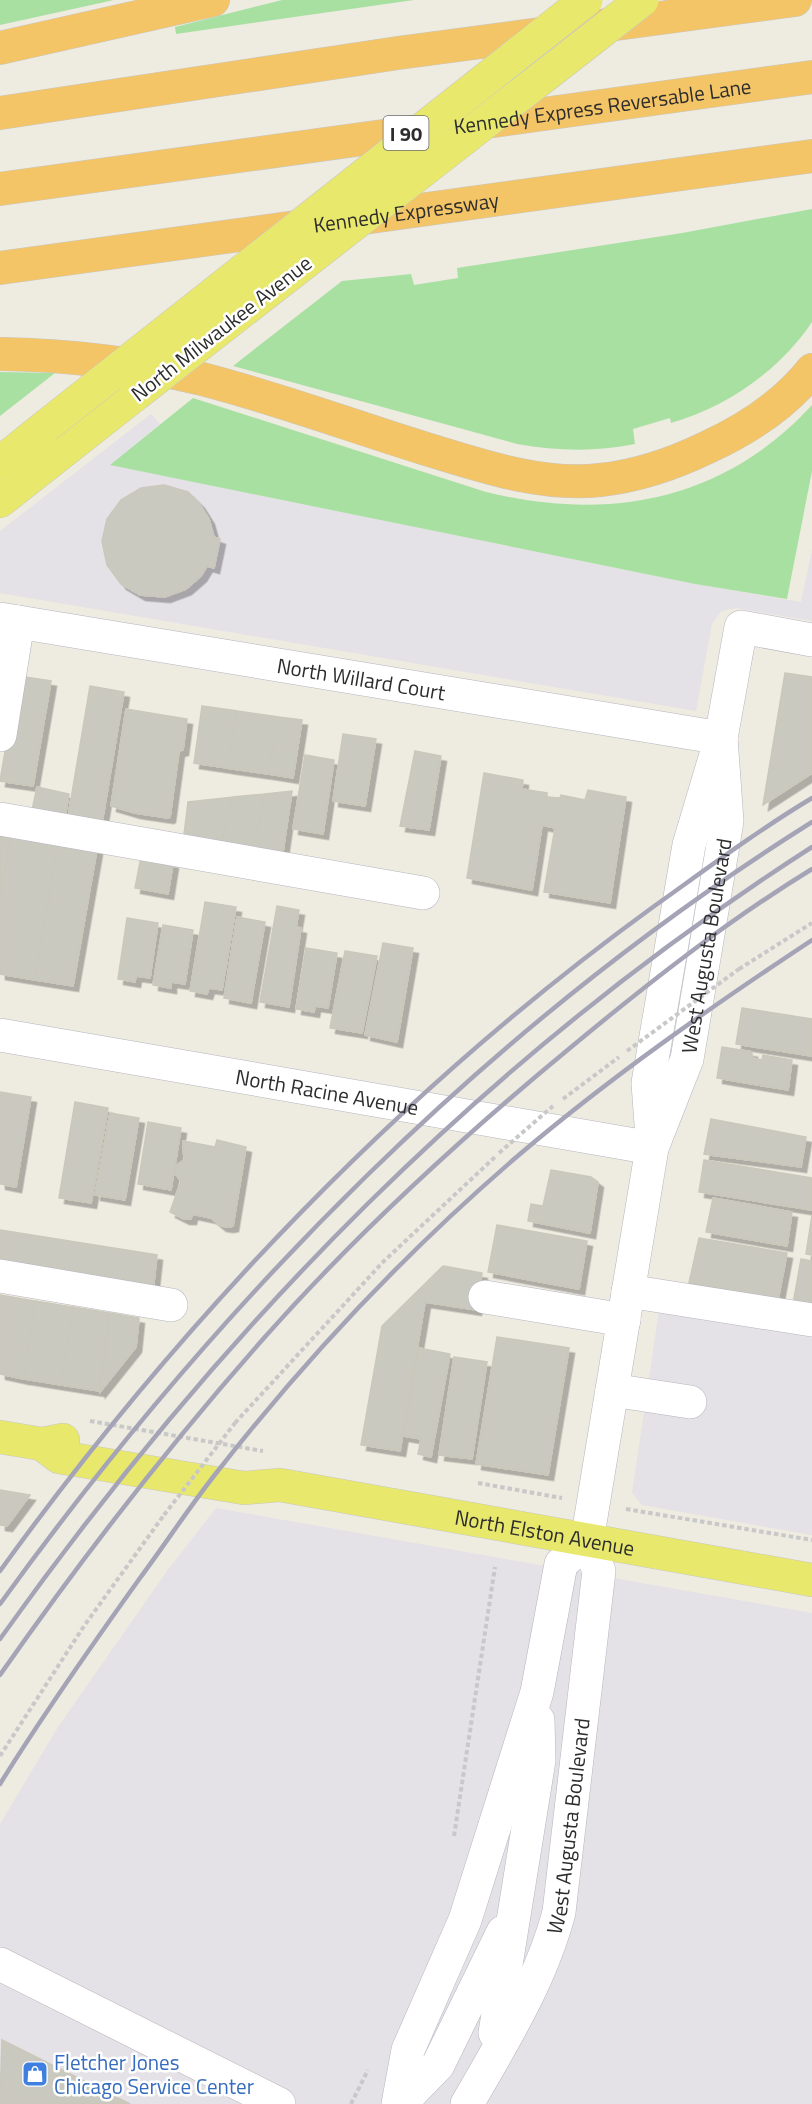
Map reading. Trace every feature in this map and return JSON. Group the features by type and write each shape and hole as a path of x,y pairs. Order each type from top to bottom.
{"highway":[{"path":"0,48 213,0"},
{"path":"0,113 409,51 795,0"},
{"name":"Kennedy Express Reversable Lane","path":"0,189 812,77"},
{"name":"Kennedy Expressway","path":"0,268 812,156"},
{"path":"0,354 58,355 202,379 468,462 554,480 598,481 640,474 678,461 726,438 769,412 812,370"}],"main road":[{"name":"North Milwaukee Avenue","path":"0,463 586,0"},
{"name":"North Milwaukee Avenue","path":"0,501 642,0"},
{"name":"North Elston Avenue","path":"0,1437 42,1444 73,1439 255,1468 280,1485 812,1580"}],"street":[{"path":"0,735 9,620"},
{"name":"North Willard Court","path":"9,620 721,738"},
{"name":"West Augusta Boulevard","path":"470,2099 511,2026 551,1942 559,1912 599,1570 587,1541 652,1148 687,1059 727,821 721,738 741,627 812,640"},
{"path":"0,819 423,893"},
{"name":"North Racine Avenue","path":"0,1035 652,1148"},
{"path":"0,1276 171,1305"},
{"path":"485,1297 812,1320"},
{"path":"612,1390 690,1402"},
{"name":"West Augusta Boulevard","path":"399,2104 408,2050 465,1920 537,1692 561,1564 587,1541"},
{"name":"West Augusta Boulevard","path":"470,2099 494,2036 500,2009 539,1760 537,1692"},
{"path":"515,1909 559,1912"},
{"name":"West Augusta Boulevard","path":"399,2104 438,2065 515,1909"},
{"path":"0,1964 279,2104"}],"path":[{"path":"0,1756 84,1626 164,1515 235,1423 382,1262 553,1106 739,969 812,922"},
{"path":"649,1512 812,1540"},
{"path":"453,1843 495,1567"},
{"path":"351,2104 371,2064"}],"shaded area":[{"path":"151,414 160,424 111,465 695,584 801,602 812,550 812,621 736,608 721,611 712,624 696,711 0,593 0,531"},
{"path":"661,1297 812,1320 812,1535 642,1505 632,1493"},
{"path":"216,1508 812,1613 812,2104 0,2104 0,1824 58,1727 167,1571"}],"green space":[{"path":"0,0 114,0 0,25"},
{"path":"282,0 414,0 176,34 175,27"},
{"path":"812,209 812,322 784,356 768,371 732,397 671,423 670,418 633,429 635,444 576,450 517,444 233,366 342,281 411,274 414,285 458,278 457,268 682,233"},
{"path":"0,372 55,373 0,416"},
{"path":"193,398 486,492 531,501 576,505 620,503 662,496 702,483 741,463 778,438 812,405 812,471 787,599 695,584 110,465"}],"building":[{"path":"164,485 188,492 199,503 209,519 214,537 220,539 214,568 207,566 201,576 186,589 165,597 140,595 121,584 107,565 102,541 107,519 121,500 141,488"},
{"path":"785,673 812,677 812,773 763,805"},
{"path":"18,676 51,681 33,786 0,781"},
{"path":"90,686 124,692 101,829 67,823"},
{"path":"202,706 237,711 227,768 194,763"},
{"path":"126,709 187,719 183,750 179,751 170,817 168,818 135,813 111,806"},
{"path":"237,711 278,717 268,774 227,768"},
{"path":"278,717 302,720 293,778 268,774"},
{"path":"343,734 376,739 365,806 333,801"},
{"path":"415,751 441,756 429,830 400,826"},
{"path":"305,755 334,760 323,834 293,829"},
{"path":"484,773 523,780 522,789 547,793 547,797 560,798 561,795 585,800 588,790 626,797 610,903 544,892 555,828 542,825 532,890 467,878"},
{"path":"37,787 69,794 64,822 31,815"},
{"path":"292,791 282,858 252,853 265,794"},
{"path":"265,794 252,853 220,849 233,797"},
{"path":"233,797 220,849 183,843 188,802"},
{"path":"0,832 11,834 0,896"},
{"path":"11,834 58,842 35,980 0,974 0,896"},
{"path":"58,842 97,849 73,986 35,980"},
{"path":"141,857 173,863 168,894 135,888"},
{"path":"205,902 236,907 222,990 209,988 207,994 190,991"},
{"path":"277,906 299,910 296,927 301,928 289,1007 260,1002"},
{"path":"237,917 265,922 251,1003 224,998"},
{"path":"127,918 158,923 150,978 136,976 135,982 118,979"},
{"path":"163,925 193,930 185,984 171,982 171,988 153,985"},
{"path":"383,943 413,948 397,1042 365,1035"},
{"path":"306,948 337,953 328,1008 315,1006 314,1012 296,1009"},
{"path":"345,951 377,956 362,1033 330,1028"},
{"path":"742,1008 812,1019 812,1056 736,1044"},
{"path":"722,1047 752,1052 752,1058 762,1060 763,1055 792,1060 788,1090 717,1078"},
{"path":"0,1092 31,1097 16,1187 0,1184"},
{"path":"75,1102 108,1108 91,1203 59,1198"},
{"path":"110,1113 139,1118 125,1200 95,1195"},
{"path":"711,1119 806,1137 801,1167 704,1154"},
{"path":"148,1122 181,1128 171,1190 138,1184"},
{"path":"217,1140 246,1147 233,1226 228,1227 221,1226 211,1218 192,1214 191,1219 184,1219 170,1212 181,1181 175,1173 177,1165 184,1160 183,1141 215,1147"},
{"path":"704,1160 812,1178 812,1210 699,1192"},
{"path":"551,1170 591,1177 598,1182 590,1233 528,1221 531,1204 543,1206"},
{"path":"713,1198 792,1212 787,1246 706,1232"},
{"path":"812,1215 812,1255 806,1254"},
{"path":"497,1225 587,1241 579,1289 488,1272"},
{"path":"0,1230 157,1255 153,1291 0,1264"},
{"path":"699,1238 787,1253 778,1300 689,1283"},
{"path":"801,1259 812,1261 812,1307 793,1304"},
{"path":"443,1266 482,1273 476,1310 425,1302 400,1451 361,1445 382,1326"},
{"path":"0,1295 35,1301 24,1379 0,1374"},
{"path":"35,1301 73,1307 61,1385 24,1379"},
{"path":"73,1307 110,1313 99,1391 61,1385"},
{"path":"110,1313 139,1318 136,1347 100,1392"},
{"path":"497,1337 569,1348 548,1475 476,1464"},
{"path":"419,1348 450,1354 431,1457 418,1454 421,1439 403,1436"},
{"path":"454,1357 487,1362 472,1459 439,1455"},
{"path":"0,1490 30,1495 7,1526 0,1525"},
{"name":"Fletcher Jones Chicago Service Center","path":"2,2040 130,2104 0,2104"}],"railway":[{"path":"0,1571 143,1387 220,1298 300,1213 384,1131 470,1053 560,978 653,907 812,798"},
{"path":"0,1604 85,1491 175,1381 269,1275 368,1174 472,1078 581,986 694,901 812,822"},
{"path":"0,1639 86,1523 175,1412 269,1306 367,1204 470,1107 579,1015 692,928 812,847"},
{"path":"0,1675 62,1588 194,1419 299,1299 373,1224 450,1151 628,1000 718,932 812,869"},
{"path":"0,1784 86,1654 207,1485 287,1387 399,1266 479,1190 590,1097 663,1043 812,940"}],"place":[{"name":"Fletcher Jones Chicago Service Center","path":"35,2074"}]}
